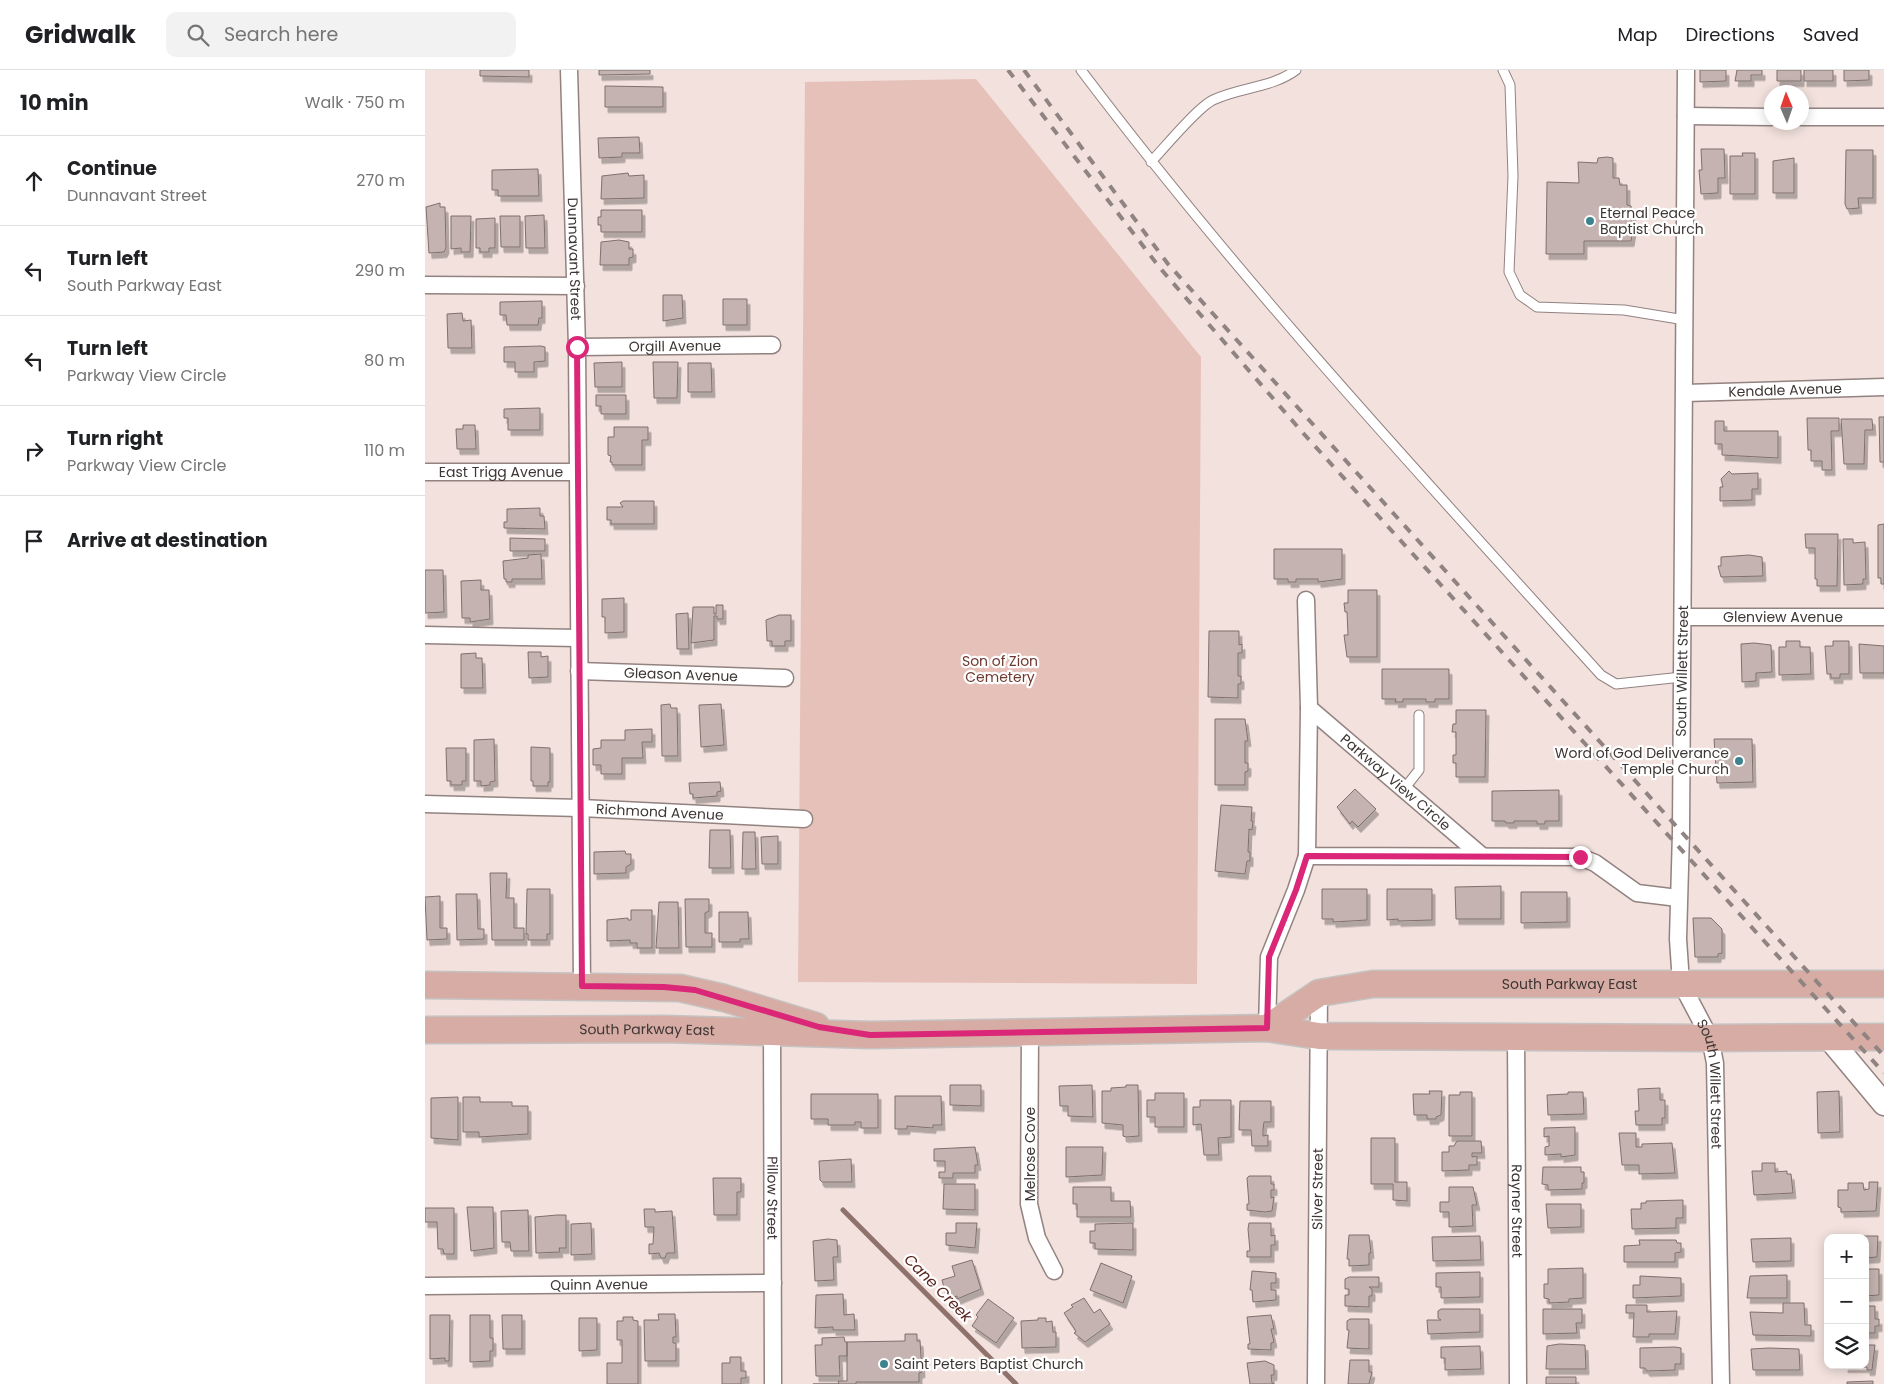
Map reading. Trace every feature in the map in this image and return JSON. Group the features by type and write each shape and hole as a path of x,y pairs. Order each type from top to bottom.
{"main road":[{"name":"South Parkway East","path":"1267,1028 1319,993 1351,986 1408,982 1884,984"},
{"name":"South Parkway East","path":"425,986 680,988 724,998 772,1023"},
{"name":"South Parkway East","path":"425,1030 665,1030 772,1023 819,1027 870,1035 1267,1028 1319,1036 1884,1037"}],"street":[{"name":"Dunnavant Street","path":"569,70 577,347 582,986"},
{"name":"South Willett Street","path":"1686,70 1685,394 1679,898 1681,983 1710,1038 1715,1063 1721,1384"},
{"path":"1686,116 1764,117"},
{"path":"1809,117 1884,117"},
{"path":"425,285 576,286"},
{"name":"Orgill Avenue","path":"577,347 772,345"},
{"name":"Kendale Avenue","path":"1685,394 1884,386"},
{"name":"East Trigg Avenue","path":"425,472 577,472"},
{"path":"1267,1028 1269,957 1296,890 1307,856 1309,708 1306,600"},
{"name":"Glenview Avenue","path":"1683,617 1884,617"},
{"path":"425,635 578,638"},
{"name":"Gleason Avenue","path":"579,671 785,678"},
{"name":"Parkway View Circle","path":"1309,708 1482,856"},
{"name":"Richmond Avenue","path":"425,804 581,808 804,819"},
{"path":"1307,856 1580,857 1595,863 1637,893 1679,898"},
{"name":"Silver Street","path":"1316,1384 1319,993"},
{"name":"Pillow Street","path":"772,1023 773,1384"},
{"name":"Melrose Cove","path":"1030,1032 1029,1204 1037,1238 1054,1271"},
{"name":"Rayner Street","path":"1516,1037 1518,1384"},
{"path":"1828,1037 1884,1104"},
{"name":"Quinn Avenue","path":"425,1286 773,1283"}],"lane":[{"path":"1081,70 1151,162 1330,373 1601,675 1616,684 1682,677"},
{"path":"1151,162 1211,101 1235,91 1283,80 1296,70"},
{"path":"1503,70 1510,85 1513,167 1509,272 1520,295 1537,307 1624,310 1685,320"},
{"path":"1404,789 1419,770 1419,715"}],"green space":[{"name":"Son of Zion Cemetery","path":"976,79 1201,357 1197,984 798,982 805,82"}],"building":[{"path":"480,70 529,70 529,77 480,76"},
{"path":"599,70 650,70 650,74 599,75"},
{"path":"1700,70 1726,70 1726,81 1700,82"},
{"path":"1737,70 1762,70 1762,75 1751,75 1751,81 1735,81"},
{"path":"1777,70 1801,70 1801,81 1777,81"},
{"path":"1804,70 1833,70 1833,81 1804,81"},
{"path":"1844,70 1869,70 1869,80 1844,81"},
{"path":"605,86 663,87 663,107 605,107"},
{"path":"639,137 640,153 622,153 622,157 599,158 598,138"},
{"path":"1701,149 1724,149 1725,178 1718,178 1718,193 1701,194 1699,170 1702,170"},
{"path":"1846,150 1873,150 1873,198 1858,198 1859,208 1847,209 1845,204"},
{"path":"1742,153 1755,153 1755,194 1730,194 1730,156 1743,156"},
{"path":"1598,158 1613,158 1613,178 1619,178 1620,185 1627,185 1627,205 1631,206 1634,223 1631,241 1584,241 1584,254 1546,254 1547,182 1579,183 1578,162 1597,163"},
{"path":"1794,158 1794,193 1773,193 1773,161"},
{"path":"538,169 539,196 498,196 498,190 492,190 492,170"},
{"path":"628,173 629,176 644,175 644,198 601,199 602,176"},
{"path":"440,203 440,207 445,207 446,248 444,252 429,253 426,207"},
{"path":"601,210 642,210 642,232 601,232 601,225 598,225 598,217 601,217"},
{"path":"544,215 545,248 526,248 525,216"},
{"path":"451,216 471,216 470,252 461,252 461,248 451,249"},
{"path":"500,216 520,216 520,247 501,247"},
{"path":"495,218 495,248 489,248 489,252 480,252 480,248 476,248 476,219"},
{"path":"619,240 629,242 629,249 633,249 633,257 629,258 629,265 600,265 601,242"},
{"path":"663,295 682,295 683,318 663,321"},
{"path":"723,299 747,299 747,325 723,325"},
{"path":"542,301 542,318 539,318 538,325 507,325 506,315 500,315 500,302"},
{"path":"462,313 463,321 471,320 472,348 448,348 447,314"},
{"path":"504,347 545,347 545,361 534,362 534,372 515,372 515,362 504,362"},
{"path":"622,362 622,387 595,387 594,363"},
{"path":"653,362 678,362 677,398 654,398"},
{"path":"688,363 711,363 712,392 688,392"},
{"path":"596,395 626,395 626,414 601,414 601,406 596,406"},
{"path":"540,408 540,430 508,430 508,418 504,418 504,409"},
{"path":"1879,417 1884,417 1884,462 1880,462"},
{"path":"1807,418 1839,418 1839,431 1831,431 1832,470 1822,470 1822,461 1811,461 1811,450 1808,450"},
{"path":"1841,419 1872,419 1873,430 1865,430 1864,464 1844,464"},
{"path":"1715,421 1724,421 1724,431 1778,431 1778,458 1722,455 1722,444 1715,444"},
{"path":"463,425 475,425 476,449 457,449 456,429 463,429"},
{"path":"614,427 648,427 648,440 642,440 642,465 612,465 612,462 610,462 611,456 608,455 608,437 614,437"},
{"path":"1729,471 1732,474 1758,473 1758,489 1752,489 1752,500 1720,501 1720,487 1723,487 1721,479"},
{"path":"623,501 654,501 654,524 611,524 611,520 607,520 607,507 623,507 620,503"},
{"path":"540,508 540,516 544,516 545,529 504,528 504,522 507,522 507,509"},
{"path":"1884,524 1884,584 1881,584 1881,578 1878,578 1878,525"},
{"path":"1805,534 1838,534 1837,586 1817,586 1817,579 1815,579 1815,548 1806,548"},
{"path":"510,538 545,539 545,551 510,551"},
{"path":"1843,539 1853,539 1853,543 1865,542 1866,579 1863,579 1863,584 1844,585"},
{"path":"1274,549 1342,549 1342,579 1318,582 1318,579 1296,579 1296,582 1288,582 1288,579 1274,579"},
{"path":"541,554 542,579 512,579 512,582 506,582 506,579 504,579 503,561 528,558 528,555"},
{"path":"1749,555 1762,557 1763,576 1721,577 1718,566 1721,566 1721,557"},
{"path":"425,570 443,570 444,612 425,613"},
{"path":"481,580 481,590 489,590 490,619 470,622 470,618 462,618 461,581"},
{"path":"1348,590 1377,590 1377,657 1347,657 1344,635 1348,635 1347,612 1345,612 1344,603 1348,603"},
{"path":"624,598 624,632 605,633 605,617 602,617 602,599"},
{"path":"716,605 723,605 723,619 717,619 717,616 714,616 714,640 691,643 693,607 714,607 714,614 716,614"},
{"path":"688,613 689,649 677,649 676,614"},
{"path":"779,615 791,615 791,641 785,641 785,646 772,646 772,641 767,641 766,620"},
{"path":"1209,631 1239,631 1239,645 1242,644 1242,653 1238,653 1238,676 1241,676 1241,684 1238,684 1238,698 1208,697"},
{"path":"1786,641 1800,641 1800,647 1810,647 1811,674 1779,675 1779,647 1786,647"},
{"path":"1833,641 1849,641 1849,674 1840,674 1840,678 1831,678 1831,674 1827,674 1825,646 1833,646"},
{"path":"1741,644 1771,645 1772,672 1756,673 1756,681 1742,682"},
{"path":"1859,644 1884,646 1884,673 1860,673"},
{"path":"528,652 541,652 541,657 548,656 548,677 529,678"},
{"path":"476,653 476,658 482,658 483,688 461,688 461,654"},
{"path":"1382,669 1449,669 1449,699 1435,699 1435,702 1426,702 1426,699 1403,699 1403,702 1395,702 1396,699 1382,699"},
{"path":"670,704 671,708 677,708 678,756 662,756 661,705"},
{"path":"721,704 724,745 701,747 699,705"},
{"path":"1456,710 1486,710 1485,777 1456,777 1456,763 1453,763 1453,755 1456,755 1456,732 1452,732 1453,724 1456,724"},
{"path":"1215,719 1245,719 1248,741 1245,741 1245,763 1248,763 1248,771 1245,772 1245,785 1215,785"},
{"path":"652,729 652,742 642,742 643,758 622,758 622,774 601,774 601,765 593,765 593,749 601,748 601,740 625,740 625,730"},
{"path":"494,739 495,781 490,782 490,785 481,786 481,781 474,781 474,740"},
{"path":"1714,739 1752,739 1753,782 1717,783"},
{"path":"531,747 550,748 550,782 548,782 548,786 533,786 533,781 531,781"},
{"path":"446,748 466,748 466,781 462,781 462,785 451,785 451,781 447,781"},
{"path":"720,782 721,791 717,792 717,796 693,798 693,794 690,794 689,783"},
{"path":"1355,789 1376,809 1358,827 1352,821 1350,824 1337,807"},
{"path":"1559,790 1559,821 1545,821 1545,824 1537,824 1537,821 1506,823 1505,821 1492,821 1492,791"},
{"path":"1221,805 1252,807 1251,821 1253,821 1252,830 1249,829 1248,852 1250,852 1250,861 1247,861 1245,874 1215,871"},
{"path":"710,830 730,830 731,868 709,868"},
{"path":"743,832 755,832 756,869 742,869"},
{"path":"778,836 778,864 762,864 761,837"},
{"path":"625,851 626,854 631,854 631,864 626,867 626,873 594,874 594,852"},
{"path":"490,873 507,873 506,898 514,898 514,928 524,928 524,940 492,940"},
{"path":"1501,886 1501,919 1456,919 1455,887"},
{"path":"527,889 550,889 550,934 547,934 547,940 528,940 528,934 526,934"},
{"path":"1322,889 1367,889 1367,920 1333,922 1333,919 1322,919"},
{"path":"1387,889 1432,889 1432,920 1387,920"},
{"path":"1521,892 1567,892 1567,922 1521,923"},
{"path":"456,894 477,894 478,929 484,929 484,939 457,940"},
{"path":"440,896 440,928 447,928 447,939 427,940 425,897"},
{"path":"685,899 709,899 709,911 705,913 705,933 712,933 712,947 686,947"},
{"path":"659,902 678,902 679,948 656,948"},
{"path":"631,910 652,910 652,948 637,948 637,943 630,943 630,940 607,941 607,920 628,918 628,920 631,920"},
{"path":"719,912 748,912 749,939 740,939 740,942 719,942"},
{"path":"1693,918 1711,918 1722,929 1722,953 1718,954 1718,957 1695,957"},
{"path":"950,1085 981,1085 981,1106 950,1105"},
{"path":"1092,1085 1093,1117 1068,1116 1068,1106 1060,1106 1059,1086"},
{"path":"1126,1085 1138,1085 1139,1136 1123,1136 1123,1125 1102,1123 1102,1091 1111,1091 1111,1088 1126,1087"},
{"path":"1660,1088 1660,1100 1665,1100 1665,1118 1662,1118 1662,1125 1636,1125 1635,1111 1639,1111 1638,1089"},
{"path":"1429,1091 1442,1091 1441,1115 1436,1117 1436,1119 1427,1119 1427,1115 1414,1115 1413,1094 1430,1094"},
{"path":"1839,1091 1840,1132 1818,1133 1817,1092"},
{"path":"1460,1092 1472,1092 1472,1136 1449,1136 1449,1095 1460,1095"},
{"path":"1568,1092 1583,1092 1584,1114 1548,1115 1547,1095 1568,1094"},
{"path":"1155,1093 1184,1093 1184,1127 1155,1127 1155,1117 1147,1117 1147,1100 1155,1100"},
{"path":"811,1094 878,1094 878,1128 861,1128 861,1122 855,1122 855,1125 828,1125 828,1119 811,1119"},
{"path":"895,1096 941,1096 942,1125 933,1125 933,1128 907,1126 907,1129 895,1129"},
{"path":"458,1097 458,1140 431,1138 431,1098"},
{"path":"463,1097 480,1097 480,1102 512,1102 512,1106 528,1106 528,1134 479,1137 479,1132 463,1132"},
{"path":"1200,1100 1231,1100 1231,1137 1218,1138 1219,1155 1204,1155 1201,1124 1193,1125 1193,1107 1200,1107"},
{"path":"1240,1101 1271,1101 1271,1122 1264,1122 1263,1130 1263,1136 1268,1135 1268,1146 1252,1146 1251,1130 1239,1130"},
{"path":"1575,1127 1575,1155 1561,1157 1561,1154 1545,1155 1545,1147 1549,1146 1549,1136 1544,1137 1544,1128"},
{"path":"1619,1133 1636,1133 1636,1147 1642,1147 1642,1144 1672,1143 1675,1173 1639,1174 1639,1165 1622,1165"},
{"path":"1371,1138 1395,1138 1395,1182 1407,1182 1407,1201 1393,1200 1393,1184 1371,1184"},
{"path":"1457,1141 1481,1141 1482,1153 1472,1153 1472,1157 1477,1156 1477,1165 1469,1165 1469,1170 1442,1171 1442,1152 1449,1152 1449,1146 1454,1146"},
{"path":"975,1147 978,1165 975,1165 975,1173 953,1173 953,1178 939,1178 939,1172 945,1172 945,1161 934,1161 934,1149"},
{"path":"1066,1147 1103,1147 1102,1175 1066,1177"},
{"path":"851,1159 852,1182 822,1182 820,1180 819,1161"},
{"path":"1762,1163 1775,1163 1775,1172 1787,1171 1787,1174 1791,1174 1793,1193 1754,1195 1752,1171 1762,1171"},
{"path":"1543,1167 1581,1167 1581,1172 1584,1172 1582,1189 1548,1190 1548,1185 1542,1184"},
{"path":"1249,1176 1271,1176 1271,1184 1274,1184 1274,1190 1271,1190 1271,1198 1274,1197 1272,1211 1247,1210 1247,1204 1249,1204 1247,1178"},
{"path":"713,1178 741,1178 741,1192 737,1192 737,1215 714,1215"},
{"path":"1869,1182 1878,1182 1876,1211 1841,1212 1841,1208 1838,1207 1838,1190 1848,1190 1848,1183 1863,1183 1864,1190 1869,1189"},
{"path":"944,1184 975,1184 975,1210 943,1209"},
{"path":"1073,1187 1111,1187 1111,1201 1130,1201 1131,1217 1077,1217 1077,1204 1073,1204"},
{"path":"1449,1187 1473,1187 1477,1205 1472,1205 1473,1226 1449,1227 1449,1212 1440,1212 1440,1202 1449,1202"},
{"path":"1683,1200 1683,1218 1676,1218 1676,1228 1632,1229 1631,1209 1641,1209 1641,1203 1646,1203 1646,1201"},
{"path":"1546,1204 1581,1204 1581,1227 1548,1228"},
{"path":"467,1207 493,1207 494,1248 471,1251"},
{"path":"425,1208 454,1208 454,1254 444,1254 443,1249 438,1249 437,1222 425,1222"},
{"path":"644,1209 655,1209 655,1212 672,1211 675,1253 667,1253 665,1258 661,1258 659,1253 649,1254 649,1244 653,1244 654,1227 645,1227"},
{"path":"528,1210 529,1251 511,1251 510,1242 502,1242 501,1211"},
{"path":"566,1215 566,1248 559,1248 560,1252 536,1253 535,1217"},
{"path":"591,1223 592,1254 571,1255 571,1224"},
{"path":"956,1223 977,1223 975,1248 946,1245 946,1233 956,1233"},
{"path":"1133,1223 1133,1250 1095,1249 1095,1243 1090,1243 1090,1231 1095,1231 1095,1224"},
{"path":"1249,1223 1271,1223 1271,1236 1275,1235 1275,1245 1271,1245 1271,1257 1247,1257 1247,1251 1250,1251"},
{"path":"1349,1235 1369,1235 1371,1253 1369,1253 1369,1265 1349,1266 1349,1259 1347,1259"},
{"path":"1480,1236 1481,1260 1433,1261 1432,1237"},
{"path":"1869,1236 1878,1236 1877,1257 1869,1258"},
{"path":"1791,1238 1791,1261 1753,1262 1751,1239"},
{"path":"837,1240 838,1257 833,1257 834,1280 815,1281 813,1241"},
{"path":"1639,1240 1676,1240 1677,1243 1681,1243 1681,1252 1675,1253 1675,1262 1624,1262 1624,1246 1640,1245"},
{"path":"972,1260 981,1289 957,1299 957,1296 947,1299 942,1280 955,1276 952,1266"},
{"path":"1101,1263 1132,1276 1123,1303 1090,1290"},
{"path":"1583,1268 1583,1298 1569,1299 1569,1302 1549,1303 1549,1299 1544,1298 1544,1284 1548,1284 1548,1269"},
{"path":"1869,1269 1879,1269 1879,1295 1869,1296"},
{"path":"1252,1271 1276,1273 1276,1283 1271,1283 1271,1290 1276,1290 1276,1300 1253,1302 1252,1290 1250,1290"},
{"path":"1480,1272 1480,1297 1441,1298 1441,1287 1436,1287 1436,1273"},
{"path":"1787,1275 1787,1298 1747,1298 1750,1276"},
{"path":"1640,1276 1681,1278 1681,1296 1633,1298 1633,1285 1640,1285"},
{"path":"1349,1277 1379,1277 1379,1287 1369,1287 1372,1289 1372,1296 1369,1296 1369,1307 1345,1306 1345,1295 1349,1295 1349,1289 1345,1289 1345,1279"},
{"path":"843,1294 844,1315 854,1314 855,1330 833,1330 833,1327 815,1328 816,1295"},
{"path":"1084,1298 1094,1313 1100,1309 1110,1324 1085,1342 1074,1333 1076,1332 1074,1328 1064,1313 1073,1307 1071,1305"},
{"path":"988,1299 1014,1318 996,1343 972,1326 978,1317 976,1315"},
{"path":"1783,1303 1804,1303 1805,1325 1811,1325 1811,1336 1753,1335 1750,1312 1783,1313"},
{"path":"1626,1305 1647,1305 1647,1312 1677,1311 1675,1334 1649,1334 1649,1337 1633,1337 1634,1313 1626,1313"},
{"path":"1869,1306 1875,1306 1875,1319 1879,1319 1879,1326 1875,1326 1875,1333 1869,1333"},
{"path":"1441,1309 1480,1309 1480,1332 1428,1334 1427,1320 1441,1320 1438,1318 1438,1311"},
{"path":"1543,1309 1582,1309 1582,1323 1576,1323 1577,1333 1543,1334"},
{"path":"658,1314 675,1314 676,1337 673,1337 673,1343 676,1343 676,1361 645,1361 644,1320 659,1320"},
{"path":"430,1315 450,1315 449,1361 445,1361 445,1358 430,1359"},
{"path":"470,1315 490,1315 490,1338 493,1338 493,1351 490,1351 490,1361 470,1362"},
{"path":"502,1315 522,1315 522,1349 503,1349"},
{"path":"1271,1315 1274,1329 1271,1329 1274,1342 1271,1343 1271,1350 1248,1349 1248,1344 1250,1344 1247,1317"},
{"path":"623,1317 633,1317 633,1320 638,1321 638,1384 607,1384 607,1363 622,1363 622,1340 617,1340 617,1321 623,1321"},
{"path":"579,1318 597,1318 597,1350 579,1351"},
{"path":"1038,1318 1046,1318 1046,1322 1052,1321 1053,1332 1056,1332 1056,1347 1022,1348 1021,1321 1038,1320"},
{"path":"1350,1319 1369,1319 1369,1349 1347,1348 1349,1330 1347,1330 1347,1321"},
{"name":"Saint Peters Baptist Church","path":"905,1334 917,1334 917,1341 920,1341 922,1372 919,1373 919,1382 856,1382 856,1384 839,1384 838,1381 847,1381 847,1342 905,1341"},
{"path":"844,1337 845,1342 847,1342 847,1356 839,1356 840,1376 816,1376 815,1345 822,1345 822,1338"},
{"path":"1559,1344 1585,1345 1586,1369 1546,1369 1547,1346"},
{"path":"1869,1345 1875,1345 1872,1370 1867,1370 1869,1369"},
{"path":"1480,1346 1481,1369 1445,1370 1445,1358 1441,1358 1441,1347"},
{"path":"1640,1348 1681,1348 1681,1364 1675,1364 1675,1370 1647,1371 1645,1368 1640,1368"},
{"path":"1751,1349 1799,1349 1800,1370 1753,1370"},
{"path":"730,1357 741,1357 741,1371 746,1371 746,1378 741,1378 741,1384 722,1384 722,1363 730,1363"},
{"path":"1350,1360 1369,1360 1369,1372 1372,1372 1369,1384 1348,1384"},
{"path":"1265,1361 1274,1365 1274,1375 1271,1375 1272,1383 1274,1384 1250,1384 1247,1363"},
{"path":"1546,1377 1576,1377 1576,1384 1546,1384"},
{"path":"1873,1381 1873,1384 1847,1384 1847,1382"}],"waterway":[{"name":"Cane Creek","path":"843,1210 1016,1384"}],"railway":[{"path":"1008,70 1160,268 1303,433 1884,1073"},
{"path":"1024,70 1168,264 1884,1056"}],"place":[{"name":"Eternal Peace Baptist Church","path":"1590,221"},
{"name":"Word of God Deliverance Temple Church","path":"1739,761"},
{"name":"Saint Peters Baptist Church","path":"884,1364"}],"route":[{"path":"577,347 582,986 664,987 695,990 819,1027 870,1035 1267,1028 1269,957 1296,890 1307,856 1580,857"}]}
